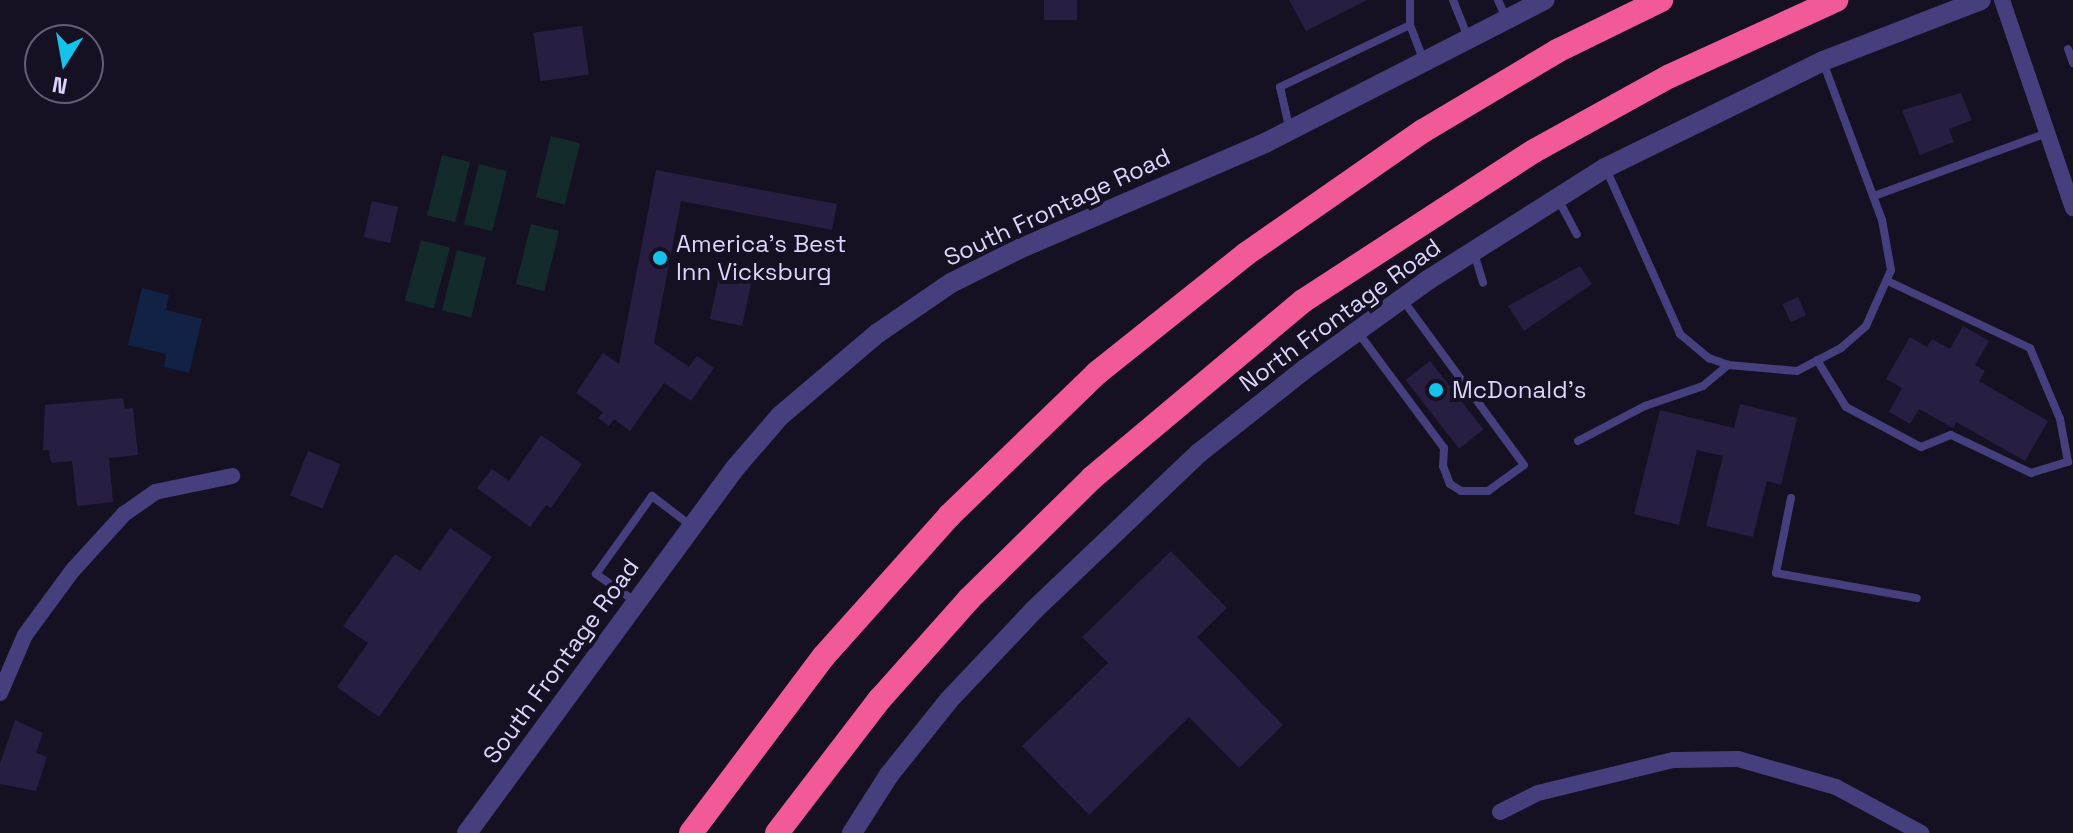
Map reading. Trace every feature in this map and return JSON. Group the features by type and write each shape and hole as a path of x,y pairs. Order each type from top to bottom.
{"highway":[{"path":"691,833 824,656 949,516 1097,373 1246,254 1423,131 1557,51 1661,0"},
{"path":"777,833 880,699 969,599 1092,478 1303,301 1534,151 1670,76 1836,0"},
{"path":"797,833 880,699"},
{"path":"678,833 726,783"}],"street":[{"name":"South Frontage Road","path":"467,833 691,525 780,416 809,390 951,283 1290,131 1545,0"},
{"name":"North Frontage Road","path":"852,833 889,775 949,700 1034,610 1199,453 1357,331 1473,251 1605,168 1823,61 1981,0"},
{"path":"2002,0 2071,198"},
{"path":"0,693 25,635 124,514 155,492 232,476"},
{"path":"1500,812 1538,793 1619,772 1673,760 1738,759 1836,787 1921,833"}],"lane":[{"path":"1410,0 1410,25 1425,64"},
{"path":"1453,0 1469,40"},
{"path":"1498,0 1507,20"},
{"path":"1290,131 1280,87 1410,25"},
{"path":"2068,49 2073,63"},
{"path":"1605,168 1680,334 1709,358 1728,365 1770,372 1797,371 1866,326 1890,282 1891,250 1823,61"},
{"path":"1874,196 2047,133"},
{"path":"1558,198 1577,234"},
{"path":"1473,251 1483,283"},
{"path":"1817,360 1846,407 1921,447 1951,435 2031,473 2068,462 2060,419 2030,348 1890,282"},
{"path":"1357,331 1444,448 1443,466 1450,484 1461,491 1488,491 1524,465 1402,299"},
{"path":"1578,441 1645,406 1703,386 1728,365"},
{"path":"636,602 596,574 652,496 691,525"},
{"path":"1791,498 1776,573 1917,598"}],"green space":[{"path":"551,136 580,143 565,204 536,197"},
{"path":"442,155 470,162 455,222 427,215"},
{"path":"479,164 507,171 492,231 464,224"},
{"path":"531,224 559,231 544,291 516,284"},
{"path":"421,240 450,248 434,309 405,301"},
{"path":"457,250 486,257 471,317 442,310"}],"water":[{"path":"142,288 169,295 166,310 202,319 189,373 164,367 166,354 128,345"}],"building":[{"path":"1044,0 1077,0 1077,20 1044,20"},
{"path":"1289,0 1367,0 1306,31"},
{"path":"582,26 589,75 540,81 533,33"},
{"path":"1961,93 1972,120 1949,129 1954,142 1920,155 1902,110"},
{"path":"656,170 837,204 832,230 681,201 654,343 689,367 697,356 714,368 691,401 664,383 630,431 614,419 609,426 598,418 603,412 576,393 603,353 619,364"},
{"path":"372,201 398,207 390,243 364,237"},
{"path":"1580,266 1592,284 1524,331 1508,306"},
{"path":"719,276 751,283 742,326 710,319"},
{"path":"1798,297 1806,315 1791,322 1782,304"},
{"path":"1963,326 1989,341 1975,365 1985,371 1979,381 2048,421 2025,461 1956,422 1953,428 1919,409 1910,424 1889,412 1902,388 1886,379 1910,337 1927,347 1932,339 1950,349"},
{"path":"1430,361 1484,430 1459,449 1406,380"},
{"path":"123,398 125,409 133,408 138,455 109,458 113,502 77,506 72,461 51,463 49,450 43,450 45,405"},
{"path":"1740,404 1797,418 1781,485 1767,481 1753,537 1706,526 1723,456 1697,450 1679,525 1634,514 1660,410 1734,428"},
{"path":"541,435 582,464 551,508 546,505 530,527 477,488 492,469 509,481"},
{"path":"308,451 340,464 322,509 290,496"},
{"path":"450,528 492,557 379,717 337,687 368,643 343,626 395,554 420,571"},
{"path":"1171,551 1227,608 1197,637 1283,725 1239,768 1189,717 1089,815 1022,746 1108,663 1082,637"},
{"path":"15,720 43,733 36,753 47,757 36,791 0,784 0,764"}],"place":[{"name":"America’s Best Inn Vicksburg","path":"660,258"},
{"name":"McDonald's","path":"1436,390"}]}
